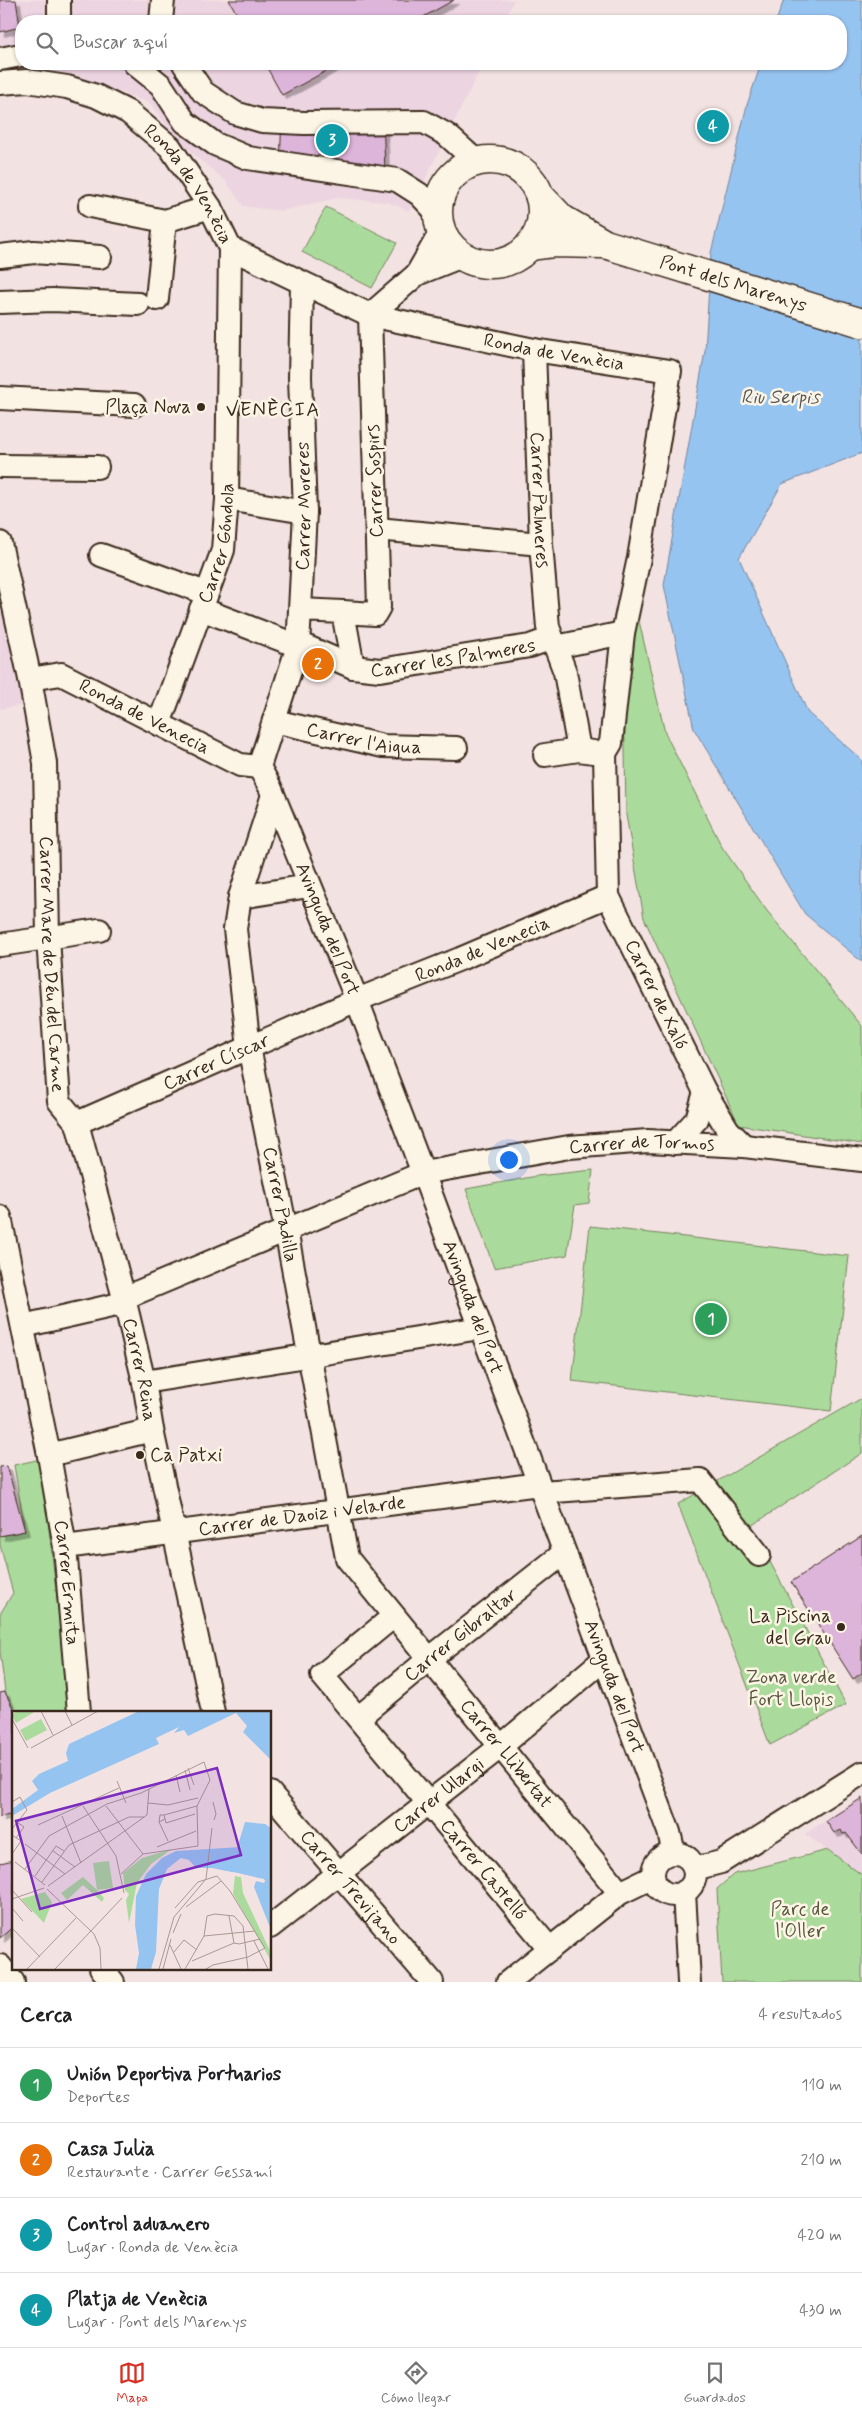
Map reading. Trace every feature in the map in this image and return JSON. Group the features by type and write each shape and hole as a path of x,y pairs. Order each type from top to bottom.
{"highway":[{"path":"540,196 542,214 538,231 529,246 517,256 502,263 481,263 462,256 450,244 440,222 441,196 449,181 461,169 477,162 496,160 517,167 527,175 540,196 562,219 605,244"},
{"path":"529,246 553,243 605,244"},
{"name":"Pont dels Marenys","path":"605,244 862,323"}],"street":[{"path":"59,0 59,15"},
{"path":"162,15 163,0"},
{"path":"0,59 15,56"},
{"path":"142,70 161,85 185,122 215,144 248,158 397,180 419,194 440,222 417,274"},
{"path":"188,70 203,92 235,113 262,121 304,123 424,122 447,135 477,162"},
{"name":"Ronda de Venècia","path":"0,83 27,81 67,87 96,96 128,112 170,147 210,207 230,248 370,315 534,350 670,371 638,558 623,633 611,743 605,753 608,896"},
{"path":"90,206 165,222 210,207"},
{"path":"0,302 53,300 148,301 165,222"},
{"name":"Carrer Góndola","path":"159,724 223,550 227,499 227,354 230,248"},
{"path":"0,256 34,252 100,257"},
{"path":"370,315 417,274 462,256"},
{"name":"Carrer Moreres","path":"259,768 298,644 305,512 300,378 302,284"},
{"name":"Carrer Sospirs","path":"343,612 375,614 379,607 370,315"},
{"name":"Carrer Palmeres","path":"534,350 541,544 548,627 565,672 579,750"},
{"path":"0,398 134,405"},
{"path":"0,466 97,467"},
{"path":"227,499 305,512"},
{"path":"377,529 541,544"},
{"path":"0,543 30,679"},
{"name":"Carrer les Palmeres","path":"101,555 353,667 380,670 623,633"},
{"path":"300,610 343,612 353,667"},
{"name":"Ronda de Venecia","path":"30,679 62,674 240,765 259,768"},
{"name":"Carrer Mare de Déu del Carme","path":"30,679 45,763 48,938 59,1101 77,1123 124,1298"},
{"name":"Carrer l'Aigua","path":"274,721 383,746 456,748"},
{"path":"544,755 579,750 605,753"},
{"name":"Avinguda del Port","path":"259,768 273,796 357,1000 423,1172 603,1660 669,1832 674,1853"},
{"name":"Carrer Padilla","path":"273,796 240,897 235,929 249,1047 286,1230 337,1511"},
{"path":"240,897 309,886"},
{"name":"Ronda de Venecia","path":"357,1000 608,896"},
{"name":"Carrer de Xaló","path":"608,896 705,1092 728,1130 744,1146"},
{"path":"0,945 99,930"},
{"name":"Carrer Císcar","path":"77,1123 357,1000"},
{"path":"675,1143 697,1119 705,1092"},
{"name":"Carrer de Tormos","path":"23,1326 120,1304 124,1298 423,1172 569,1147 648,1141 744,1146 862,1160"},
{"name":"Carrer Ermita","path":"0,1217 49,1455 64,1547 79,1711"},
{"name":"Carrer Reina","path":"124,1298 144,1382 152,1430 174,1531"},
{"path":"144,1382 480,1328"},
{"path":"49,1455 152,1430"},
{"name":"Carrer de Daoiz i Velarde","path":"64,1547 174,1531 541,1488 700,1480 759,1555"},
{"name":"Carrer Llibertat","path":"337,1511 347,1558 620,1893"},
{"path":"174,1531 213,1711"},
{"name":"Carrer Gibraltar","path":"358,1718 429,1659 564,1553"},
{"name":"Carrer Castelló","path":"394,1616 322,1675 550,1949"},
{"name":"Carrer Ulargi","path":"271,1926 500,1747 603,1660"},
{"path":"694,1869 721,1862 862,1773"},
{"name":"Carrer Trevijano","path":"271,1794 432,1982"},
{"path":"674,1853 687,1857 694,1869 693,1882 684,1892 678,1895 665,1893 655,1884 653,1877 656,1863 661,1858 674,1853"},
{"path":"508,1982 620,1893 653,1877"},
{"path":"684,1892 689,1982"},
{"path":"103,1970 113,1982"}],"shaded area":[{"path":"0,0 514,0 507,15 15,15 15,69 0,71"},
{"path":"41,70 480,70 409,211 388,202 337,198 281,211 243,206 226,181 195,156 170,130 150,103 94,82"},
{"path":"0,607 23,705 0,709"},
{"path":"862,1798 862,1875 805,1834"}],"green space":[{"path":"326,207 397,243 372,288 302,252"},
{"path":"633,619 639,621 665,733 722,847 767,911 862,1026 862,1144 739,1125 644,918 626,815 624,687"},
{"path":"593,1170 589,1203 575,1205 567,1255 494,1268 466,1189 537,1176"},
{"path":"590,1226 849,1256 831,1411 572,1381"},
{"name":"Zona verde Fort Llopis","path":"862,1398 862,1453 751,1526 846,1705 770,1745 678,1504"},
{"path":"41,1459 70,1711 15,1711 5,1692 0,1651 0,1614 13,1593 0,1545 0,1536 25,1531 14,1465"},
{"name":"Parc de l'Oller","path":"828,1850 862,1875 862,1982 722,1982 717,1889 734,1874"}],"water":[{"name":"Riu Serpis","path":"784,0 862,0 862,453 782,484 739,558 808,713 862,760 862,962 805,914 694,729 664,585 705,351 711,253 747,105 759,70 847,70 847,15 778,15"}],"building":[{"path":"0,0 16,0 18,15 15,15 15,28 0,32"},
{"path":"229,0 454,0 427,15 238,15"},
{"path":"268,70 328,70 282,95"},
{"path":"383,112 385,173 280,165 282,116"},
{"path":"7,1466 25,1531 0,1536 0,1467"},
{"name":"La Piscina del Grau","path":"862,1536 862,1673 853,1679 791,1582"},
{"path":"5,1692 14,1711 12,1711 12,1814 0,1817 0,1693"},
{"path":"862,1798 862,1854 846,1833 843,1834 841,1830 834,1833 826,1821"},
{"path":"12,1860 12,1928 0,1938 0,1863"}],"place":[{"name":"Platja de Venècia","path":"713,126"},
{"name":"Control aduanero","path":"332,140"},
{"name":"Plaça Nova","path":"201,407"},
{"name":"Casa Julia","path":"318,664"},
{"name":"Unión Deportiva Portuarios","path":"711,1319"},
{"name":"Ca Patxi","path":"140,1455"},
{"name":"La Piscina del Grau","path":"841,1627"}],"district":[{"name":"VENÈCIA","path":"273,410"}]}
